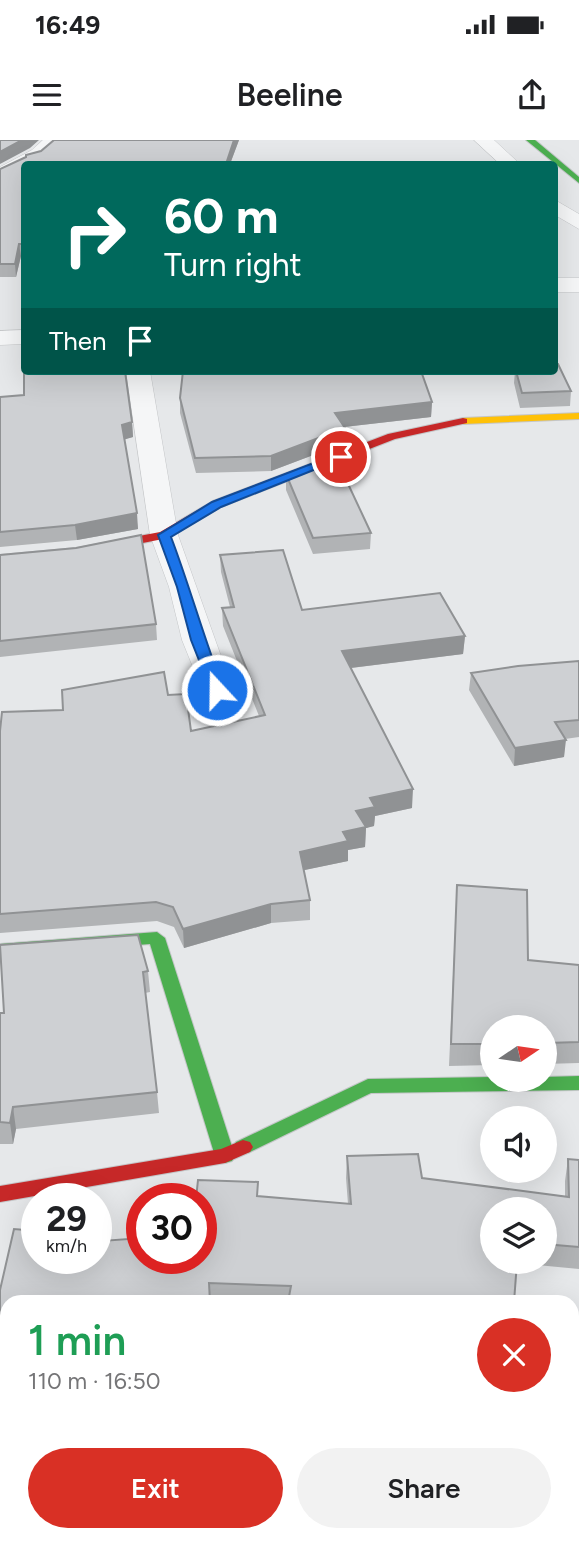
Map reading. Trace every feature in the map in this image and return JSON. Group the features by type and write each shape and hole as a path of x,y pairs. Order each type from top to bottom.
{"main road":[{"path":"530,140 555,161"},
{"path":"558,163 579,181"},
{"path":"0,559 77,552 164,535 217,504 392,436 464,421 579,416"},
{"path":"0,950 157,939 225,1156"},
{"path":"0,1194 225,1156 368,1086 579,1083"}],"street":[{"path":"483,140 508,161"},
{"path":"13,150 46,147"},
{"path":"23,161 46,147"},
{"path":"0,175 21,162"},
{"path":"558,208 579,223"},
{"path":"558,285 579,285"},
{"path":"0,338 21,337"},
{"path":"139,375 164,535 217,690"}],"building":[{"path":"0,140 22,140 0,152"},
{"path":"54,140 234,140 227,161 21,161 21,244 15,264 0,264 0,169 26,155 41,151"},
{"path":"558,364 571,391 522,393 517,375 558,375"},
{"path":"24,375 126,375 132,422 122,425 137,513 75,525 0,532 0,397 24,395"},
{"path":"183,375 422,375 432,402 335,413 345,428 271,456 195,458 180,398"},
{"path":"335,456 371,533 313,538 286,474"},
{"path":"141,535 156,624 0,641 0,555 76,548"},
{"path":"283,550 302,610 440,593 465,636 342,651 413,789 370,798 375,807 356,811 366,827 343,832 348,841 300,852 310,900 271,904 183,929 173,907 156,902 0,914 2,712 63,710 62,690 164,672 168,695 186,694 191,731 265,715 222,608 234,607 220,555"},
{"path":"579,661 579,720 555,722 566,740 515,748 471,673 518,666"},
{"path":"457,885 527,890 528,960 579,965 579,1042 557,1043 557,1015 480,1015 480,1044 451,1044"},
{"path":"138,935 148,971 143,972 157,1092 13,1107 10,1123 0,1122 0,1013 4,1013 0,945"},
{"path":"418,1154 422,1178 569,1197 568,1159 579,1160 579,1247 557,1245 557,1197 480,1197 480,1274 516,1274 515,1295 289,1295 291,1286 209,1283 210,1295 0,1295 14,1229 21,1230 21,1274 112,1274 112,1240 126,1239 126,1274 217,1274 217,1183 198,1183 198,1180 258,1182 257,1196 351,1204 347,1156"}],"traffic: fast":[{"path":"530,140 555,161"},
{"path":"558,163 579,181"},
{"path":"0,950 157,938 225,1156"},
{"path":"243,1147 368,1086 579,1083"}],"traffic: slow":[{"path":"463,421 579,416"}],"traffic: jam":[{"path":"0,559 77,552 164,535 217,504 392,436 463,421"},
{"path":"0,1194 225,1156 243,1147"}],"route":[{"path":"217,690 164,535 217,504 341,457"}]}
